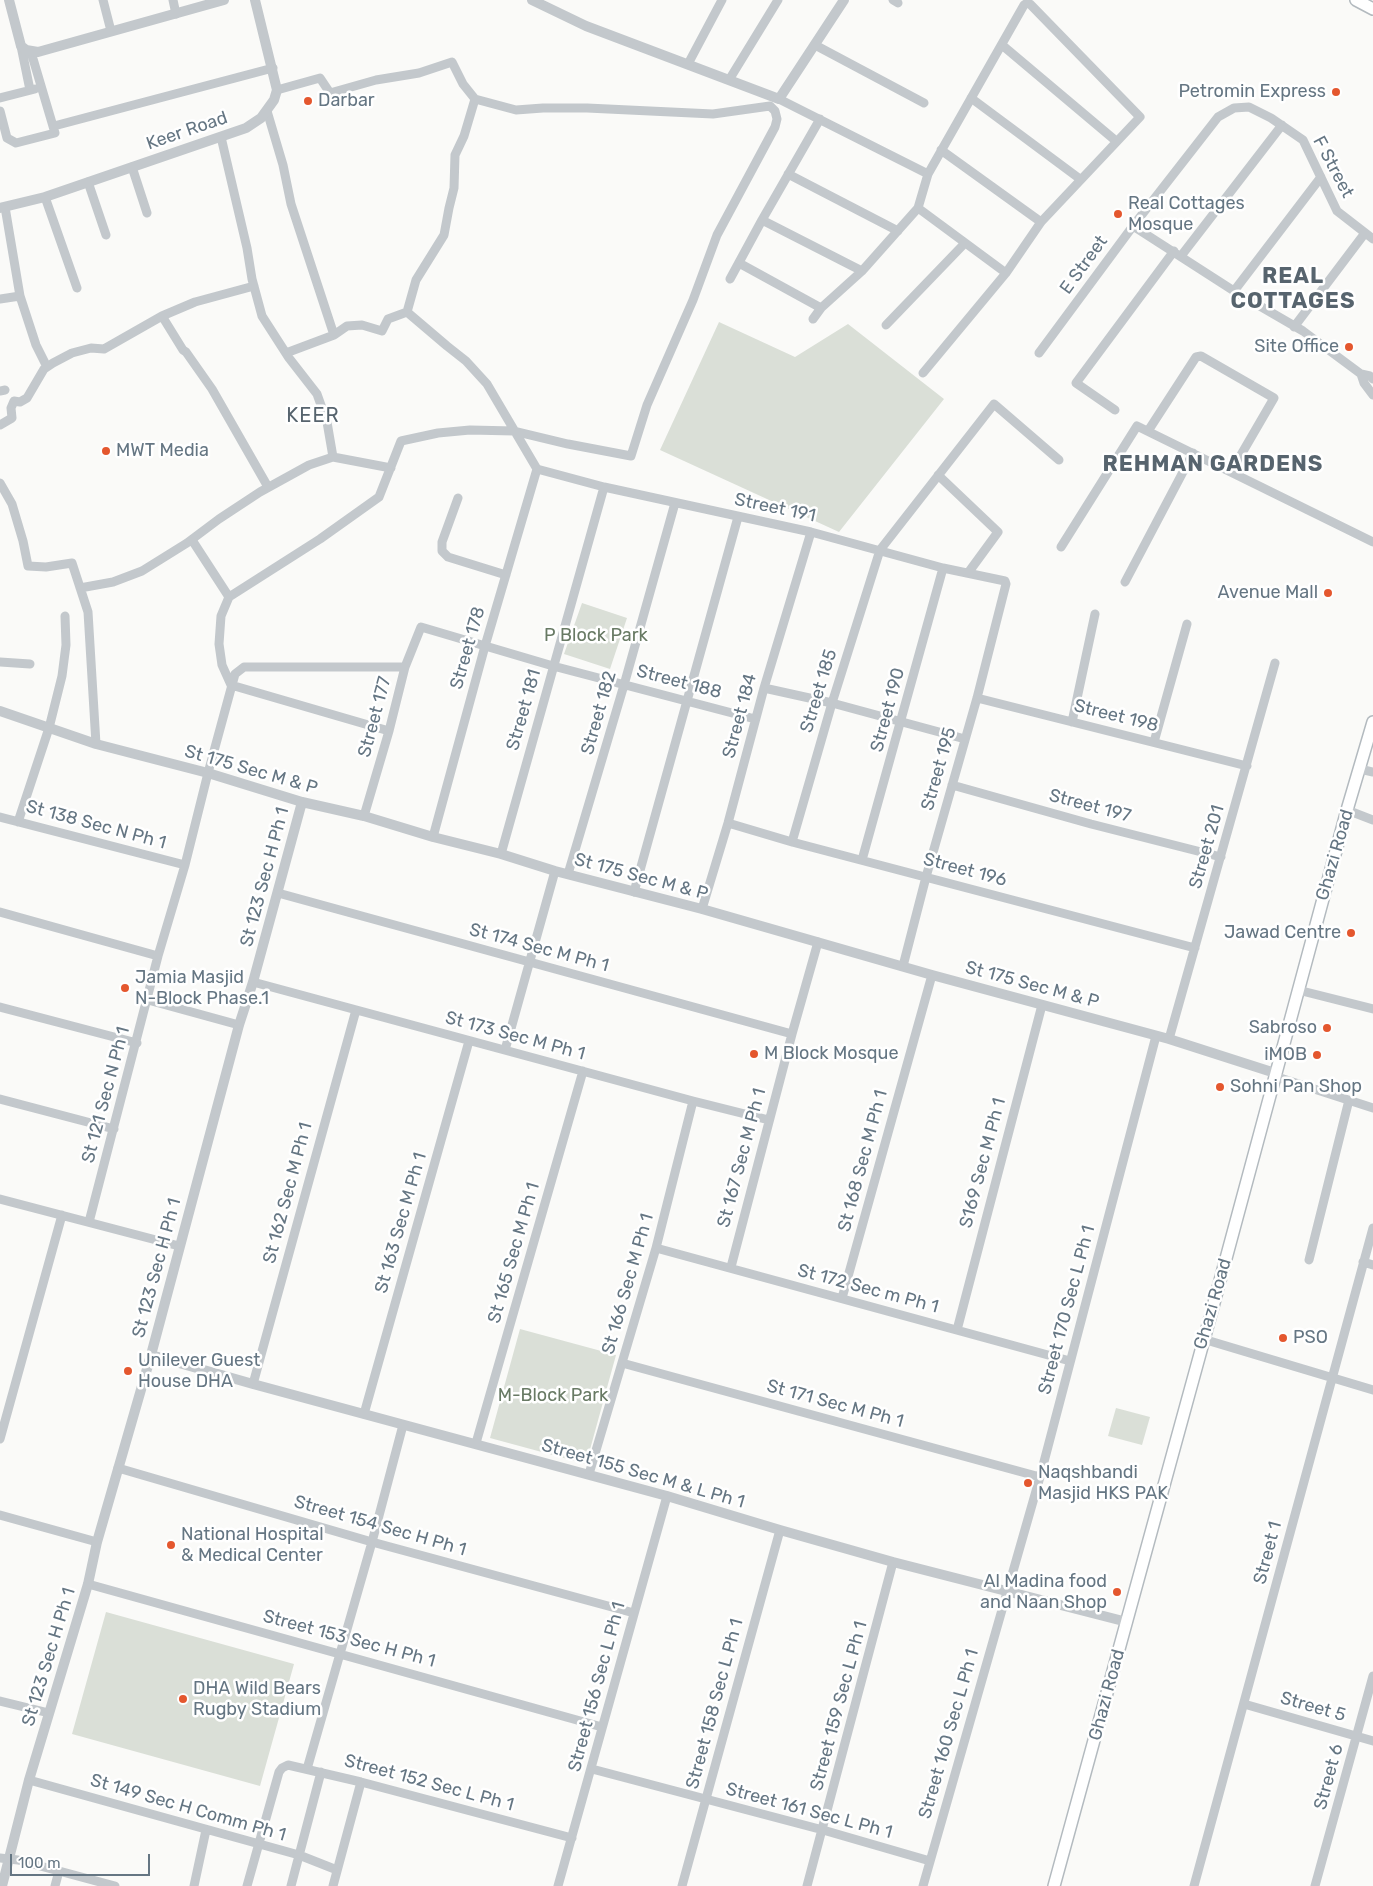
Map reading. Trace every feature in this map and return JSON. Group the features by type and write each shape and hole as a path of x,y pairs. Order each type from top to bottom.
{"main road":[{"path":"1356,0 1373,9"},
{"name":"Ghazi Road","path":"1054,1886 1274,1075 1373,722"}],"street":[{"path":"9,0 30,90"},
{"path":"104,0 112,31"},
{"path":"173,0 176,14"},
{"path":"21,46 31,52 38,52 224,0"},
{"path":"255,0 278,90 320,78 330,93 369,82 419,73 452,62 463,84 475,99 516,110 586,108 713,114 770,106 775,111 777,119 775,127 717,235 693,300 647,406 631,456 514,431 470,430 438,433 401,441 379,497 320,540 229,597 221,616 219,644 222,665 231,685 389,731"},
{"path":"532,0 586,26 779,99 928,174"},
{"path":"688,64 722,0"},
{"path":"729,80 778,0"},
{"path":"779,99 844,0"},
{"path":"813,319 821,308 862,271 918,208 928,174 941,150 1024,5 1030,4 1139,115 1139,118 1041,222 1006,273 924,373"},
{"path":"815,45 924,103"},
{"path":"1002,45 1116,141"},
{"path":"0,111 7,138 16,142 55,133 31,52"},
{"path":"54,126 273,68"},
{"path":"0,98 42,88"},
{"name":"Keer Road","path":"2,207 45,197 246,128 261,118 267,111 278,90"},
{"path":"971,98 1080,179"},
{"path":"407,312 416,280 444,235 448,208 454,188 455,155 464,136 475,99"},
{"name":"F Street","path":"1234,108 1249,108 1271,118 1303,140 1337,211 1369,236"},
{"name":"E Street","path":"1039,353 1133,226 1218,117 1234,108"},
{"path":"267,111 283,165 291,204 334,335"},
{"path":"730,279 820,119"},
{"path":"1115,410 1076,383 1282,125"},
{"path":"221,137 262,316 286,353 317,394 327,422 333,456"},
{"path":"941,150 1041,222"},
{"path":"132,167 147,213"},
{"path":"788,174 898,231"},
{"path":"1234,291 1321,177"},
{"path":"88,182 106,235"},
{"path":"45,197 77,288"},
{"path":"2,207 20,296 36,345 47,367"},
{"path":"918,208 1006,273"},
{"path":"762,220 862,271"},
{"path":"1133,226 1234,291 1327,347 1361,374 1370,376 1373,380"},
{"path":"1294,327 1369,236"},
{"path":"886,326 964,243"},
{"path":"739,263 821,308"},
{"path":"0,425 12,418 11,408 14,401 20,402 27,398 47,367 72,354 90,348 104,349 162,316 195,302 254,286"},
{"path":"0,299 20,296"},
{"path":"286,353 334,335 347,326 362,325 382,331 388,319 407,312"},
{"path":"407,312 466,361 488,384 537,469"},
{"path":"162,316 183,350 212,389 268,487"},
{"path":"1148,431 1196,357 1200,356 1274,398 1231,472"},
{"path":"1361,374 1364,383 1373,395"},
{"path":"880,550 994,404 1059,460"},
{"path":"1061,547 1137,426 1373,542"},
{"path":"1125,582 1193,453"},
{"path":"80,588 113,582 142,571 192,540 219,519 268,487 309,465 333,456 391,468"},
{"name":"Street 191","path":"537,469 604,487 811,532 943,568 1005,581"},
{"name":"Street 178","path":"433,837 485,646 537,469"},
{"path":"938,475 998,532 968,573"},
{"path":"0,483 12,504 23,540 28,566 46,567 72,563 88,612 96,744"},
{"name":"Street 181","path":"501,854 604,487"},
{"path":"458,498 442,542 442,551 448,557 506,575"},
{"name":"Street 182","path":"568,874 624,685 674,503"},
{"path":"634,892 738,517"},
{"name":"Street 184","path":"702,909 728,823 755,719 811,532"},
{"path":"192,540 229,597"},
{"name":"Street 185","path":"792,842 832,703 880,550"},
{"name":"Street 190","path":"862,860 902,722 943,568"},
{"name":"Street 195","path":"904,966 926,876 977,698 1006,584 1005,581"},
{"path":"1072,722 1095,614"},
{"path":"18,822 49,728 63,668 66,645 65,616"},
{"path":"1154,742 1187,624"},
{"name":"Street 188","path":"421,627 553,666 755,719"},
{"name":"Street 177","path":"364,816 389,731 405,667 421,627"},
{"path":"0,662 30,664"},
{"name":"Street 201","path":"1169,1039 1276,663"},
{"path":"231,685 235,674 244,667 405,667"},
{"name":"St 121 Sec N Ph 1","path":"89,1222 137,1043 158,956 185,865 231,685"},
{"path":"764,688 832,703 965,739"},
{"name":"Street 198","path":"977,698 1247,766"},
{"name":"St 175 Sec M & P","path":"0,711 96,744 208,773 302,802 364,816 555,871 702,909 1169,1039 1274,1075"},
{"path":"1360,770 1373,772"},
{"name":"Street 197","path":"952,785 1091,824 1221,857"},
{"name":"St 123 Sec H Ph 1","path":"2,1886 4,1859 88,1584 239,1025 253,982 302,802"},
{"path":"1347,810 1373,820"},
{"name":"St 138 Sec N Ph 1","path":"0,817 185,865"},
{"name":"Street 196","path":"728,823 792,842 1194,948"},
{"path":"505,1050 555,871"},
{"name":"St 174 Sec M Ph 1","path":"278,893 792,1034"},
{"path":"0,912 158,956"},
{"name":"St 167 Sec M Ph 1","path":"731,1268 818,942"},
{"name":"St 168 Sec M Ph 1","path":"842,1298 932,974"},
{"name":"St 173 Sec M Ph 1","path":"253,982 693,1102 769,1120"},
{"path":"1298,990 1373,1009"},
{"path":"148,1000 239,1025"},
{"name":"S169 Sec M Ph 1","path":"957,1330 1042,1005"},
{"path":"0,1007 137,1043"},
{"name":"St 162 Sec M Ph 1","path":"253,1384 356,1010"},
{"name":"Street 170 Sec L Ph 1","path":"1007,1592 1040,1477 1156,1036"},
{"name":"St 163 Sec M Ph 1","path":"364,1414 468,1041"},
{"name":"St 165 Sec M Ph 1","path":"476,1444 583,1071"},
{"path":"1274,1075 1373,1108"},
{"path":"0,1099 114,1129"},
{"path":"1309,1260 1349,1100"},
{"name":"St 166 Sec M Ph 1","path":"589,1474 656,1248 693,1102"},
{"path":"0,1199 179,1246"},
{"path":"0,1439 62,1215"},
{"name":"Street 1","path":"1194,1886 1373,1228"},
{"name":"St 172 Sec m Ph 1","path":"656,1248 1070,1361"},
{"path":"1363,1262 1373,1265"},
{"path":"1203,1339 1373,1390"},
{"name":"Street 155 Sec M & L Ph 1","path":"151,1355 589,1474 893,1562 1127,1622"},
{"name":"St 171 Sec M Ph 1","path":"622,1363 1040,1477"},
{"path":"307,1768 372,1542 403,1425"},
{"name":"Street 154 Sec H Ph 1","path":"118,1468 372,1542 634,1613"},
{"name":"Street 156 Sec L Ph 1","path":"558,1886 592,1770 602,1727 667,1496"},
{"path":"0,1515 98,1542"},
{"name":"Street 158 Sec L Ph 1","path":"682,1886 780,1530"},
{"name":"Street 159 Sec L Ph 1","path":"807,1886 893,1562"},
{"name":"Street 153 Sec H Ph 1","path":"88,1584 602,1727"},
{"name":"Street 160 Sec L Ph 1","path":"923,1886 1007,1592"},
{"name":"Street 6","path":"1316,1886 1373,1676"},
{"path":"0,1701 49,1714"},
{"name":"Street 5","path":"1244,1704 1373,1741"},
{"name":"Street 152 Sec L Ph 1","path":"258,1845 279,1772 288,1765 307,1768 572,1838"},
{"name":"Street 161 Sec L Ph 1","path":"592,1770 823,1830 930,1861"},
{"path":"291,1886 320,1772"},
{"name":"St 149 Sec H Comm Ph 1","path":"29,1780 299,1856 337,1870"},
{"path":"333,1886 361,1782"},
{"path":"194,1886 206,1830"},
{"path":"247,1886 258,1845"},
{"path":"4,1859 18,1860 115,1886"},
{"path":"55,1886 59,1871"}],"green space":[{"path":"719,322 795,357 848,324 944,399 839,532 660,450"},
{"name":"P Block Park","path":"582,603 627,618 610,669 564,654"},
{"name":"M-Block Park","path":"520,1329 616,1355 586,1464 490,1438"},
{"path":"1116,1408 1150,1417 1142,1445 1108,1436"},
{"name":"DHA Wild Bears Rugby Stadium","path":"106,1612 294,1664 260,1786 72,1734"}],"place":[{"name":"Petromin Express","path":"1336,92"},
{"name":"Darbar","path":"308,101"},
{"name":"Real Cottages Mosque","path":"1118,214"},
{"name":"Site Office","path":"1349,347"},
{"name":"MWT Media","path":"106,451"},
{"name":"Avenue Mall","path":"1328,593"},
{"name":"Jawad Centre","path":"1351,933"},
{"name":"Jamia Masjid N-Block Phase.1","path":"125,988"},
{"name":"Sabroso","path":"1327,1028"},
{"name":"M Block Mosque","path":"754,1054"},
{"name":"iMOB","path":"1317,1055"},
{"name":"Sohni Pan Shop","path":"1220,1087"},
{"name":"PSO","path":"1283,1338"},
{"name":"Unilever Guest House DHA","path":"128,1371"},
{"name":"Naqshbandi Masjid HKS PAK","path":"1028,1483"},
{"name":"National Hospital & Medical Center","path":"171,1545"},
{"name":"Al Madina food and Naan Shop","path":"1117,1592"},
{"name":"DHA Wild Bears Rugby Stadium","path":"183,1699"}],"district":[{"name":"REAL COTTAGES","path":"1293,290"},
{"name":"KEER","path":"313,416"},
{"name":"REHMAN GARDENS","path":"1213,465"}]}
